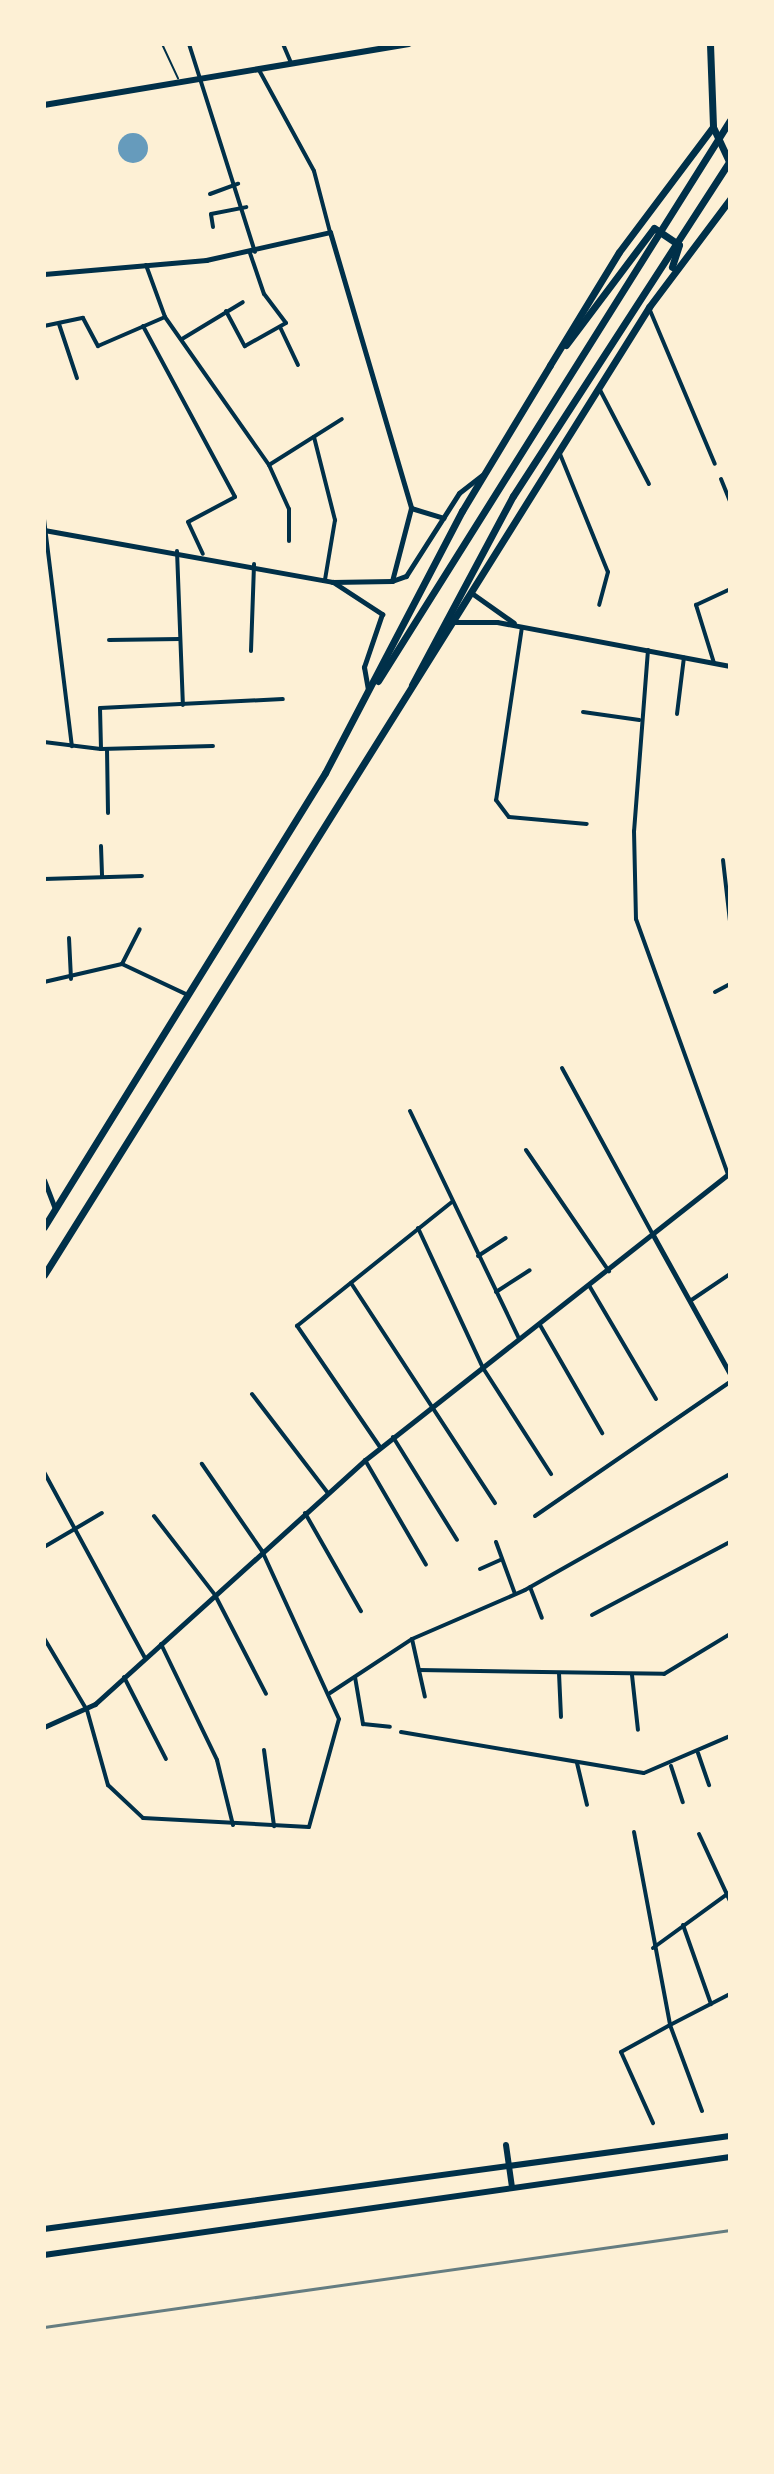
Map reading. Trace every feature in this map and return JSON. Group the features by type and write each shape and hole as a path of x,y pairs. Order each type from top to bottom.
{"highway":[{"path":"399,713 513,496 730,162 714,130 710,44"},
{"path":"44,1227 189,995 369,695 730,120"},
{"path":"369,695 486,471 619,252 714,130"},
{"path":"44,1275 399,713 663,285 730,199"},
{"path":"550,365 645,234 664,230 679,253 663,285"}],"main road":[{"path":"44,105 361,48 409,44"},
{"path":"44,2229 730,2136"},
{"path":"506,2145 512,2187"},
{"path":"44,2255 730,2157"}],"street":[{"path":"189,44 246,207 252,252 264,294 286,323 245,346 226,311"},
{"path":"283,44 291,63"},
{"path":"258,68 314,171 411,508 392,581"},
{"path":"210,194 238,184"},
{"path":"213,227 211,214 246,207"},
{"path":"44,274 252,252 330,232"},
{"path":"146,265 165,317 269,465 289,509 289,541"},
{"path":"182,339 243,302"},
{"path":"649,307 715,464"},
{"path":"44,326 83,318 98,346 165,317"},
{"path":"59,324 77,378"},
{"path":"143,326 235,497 188,522 203,554"},
{"path":"280,327 298,365"},
{"path":"600,390 649,484"},
{"path":"269,465 342,419"},
{"path":"314,437 335,520 325,580"},
{"path":"560,454 608,572 599,605"},
{"path":"332,582 392,581 406,576 444,518 486,471"},
{"path":"721,479 730,501"},
{"path":"411,508 444,518"},
{"path":"44,519 72,746"},
{"path":"45,530 203,554 332,582 382,614 364,667 369,695"},
{"path":"177,551 183,705"},
{"path":"251,651 254,564"},
{"path":"714,663 696,605 730,589"},
{"path":"473,594 522,627"},
{"path":"455,622 522,627 648,648 730,666"},
{"path":"522,627 496,800 509,817 587,824"},
{"path":"109,640 180,639"},
{"path":"44,1727 87,1710 380,1447 590,1287 729,1174 636,919 639,720 648,648"},
{"path":"677,714 684,656"},
{"path":"108,813 100,708 283,699"},
{"path":"583,712 639,720"},
{"path":"44,742 104,749 213,746"},
{"path":"101,846 102,877"},
{"path":"723,860 730,921"},
{"path":"44,879 142,876"},
{"path":"122,964 140,929"},
{"path":"69,938 71,979"},
{"path":"44,982 71,979 122,964 189,995"},
{"path":"715,992 730,984"},
{"path":"562,1068 690,1301 727,1361 730,1374"},
{"path":"410,1111 520,1340"},
{"path":"526,1150 609,1271"},
{"path":"44,1180 55,1208"},
{"path":"380,1447 297,1326 452,1202"},
{"path":"418,1228 483,1368 551,1474"},
{"path":"478,1256 506,1238"},
{"path":"496,1292 530,1270"},
{"path":"690,1301 730,1274"},
{"path":"351,1283 435,1403 495,1503"},
{"path":"590,1287 656,1399"},
{"path":"540,1325 602,1433"},
{"path":"535,1516 730,1382"},
{"path":"252,1394 328,1493"},
{"path":"393,1437 457,1540"},
{"path":"365,1460 426,1565"},
{"path":"44,1638 87,1710 108,1785 143,1818 309,1827 339,1719 330,1693 262,1551 202,1464"},
{"path":"44,1472 145,1658"},
{"path":"330,1693 412,1639 530,1587 730,1474"},
{"path":"44,1547 102,1513"},
{"path":"305,1513 361,1611"},
{"path":"154,1516 215,1595 266,1694"},
{"path":"496,1542 515,1594"},
{"path":"592,1615 730,1542"},
{"path":"480,1569 502,1559"},
{"path":"530,1587 542,1618"},
{"path":"419,1670 632,1675 674,1672 730,1634"},
{"path":"412,1639 425,1697"},
{"path":"161,1644 217,1760 233,1825"},
{"path":"559,1673 561,1717"},
{"path":"632,1675 638,1730"},
{"path":"124,1677 166,1759"},
{"path":"355,1677 363,1724 390,1727"},
{"path":"401,1732 644,1773 670,1766 730,1736"},
{"path":"264,1750 274,1826"},
{"path":"698,1753 709,1785"},
{"path":"577,1763 587,1805"},
{"path":"670,1766 683,1802"},
{"path":"634,1832 653,1948 670,2025 702,2111"},
{"path":"699,1834 730,1901"},
{"path":"653,1948 728,1893"},
{"path":"683,1925 711,2004"},
{"path":"653,2123 621,2052 730,1994"}],"lane":[{"path":"162,44 179,82"}],"water":[{"path":"133,133 144,137 148,148 144,159 133,163 122,159 118,148 122,137"}],"railway":[{"path":"44,2327 730,2230"}]}
